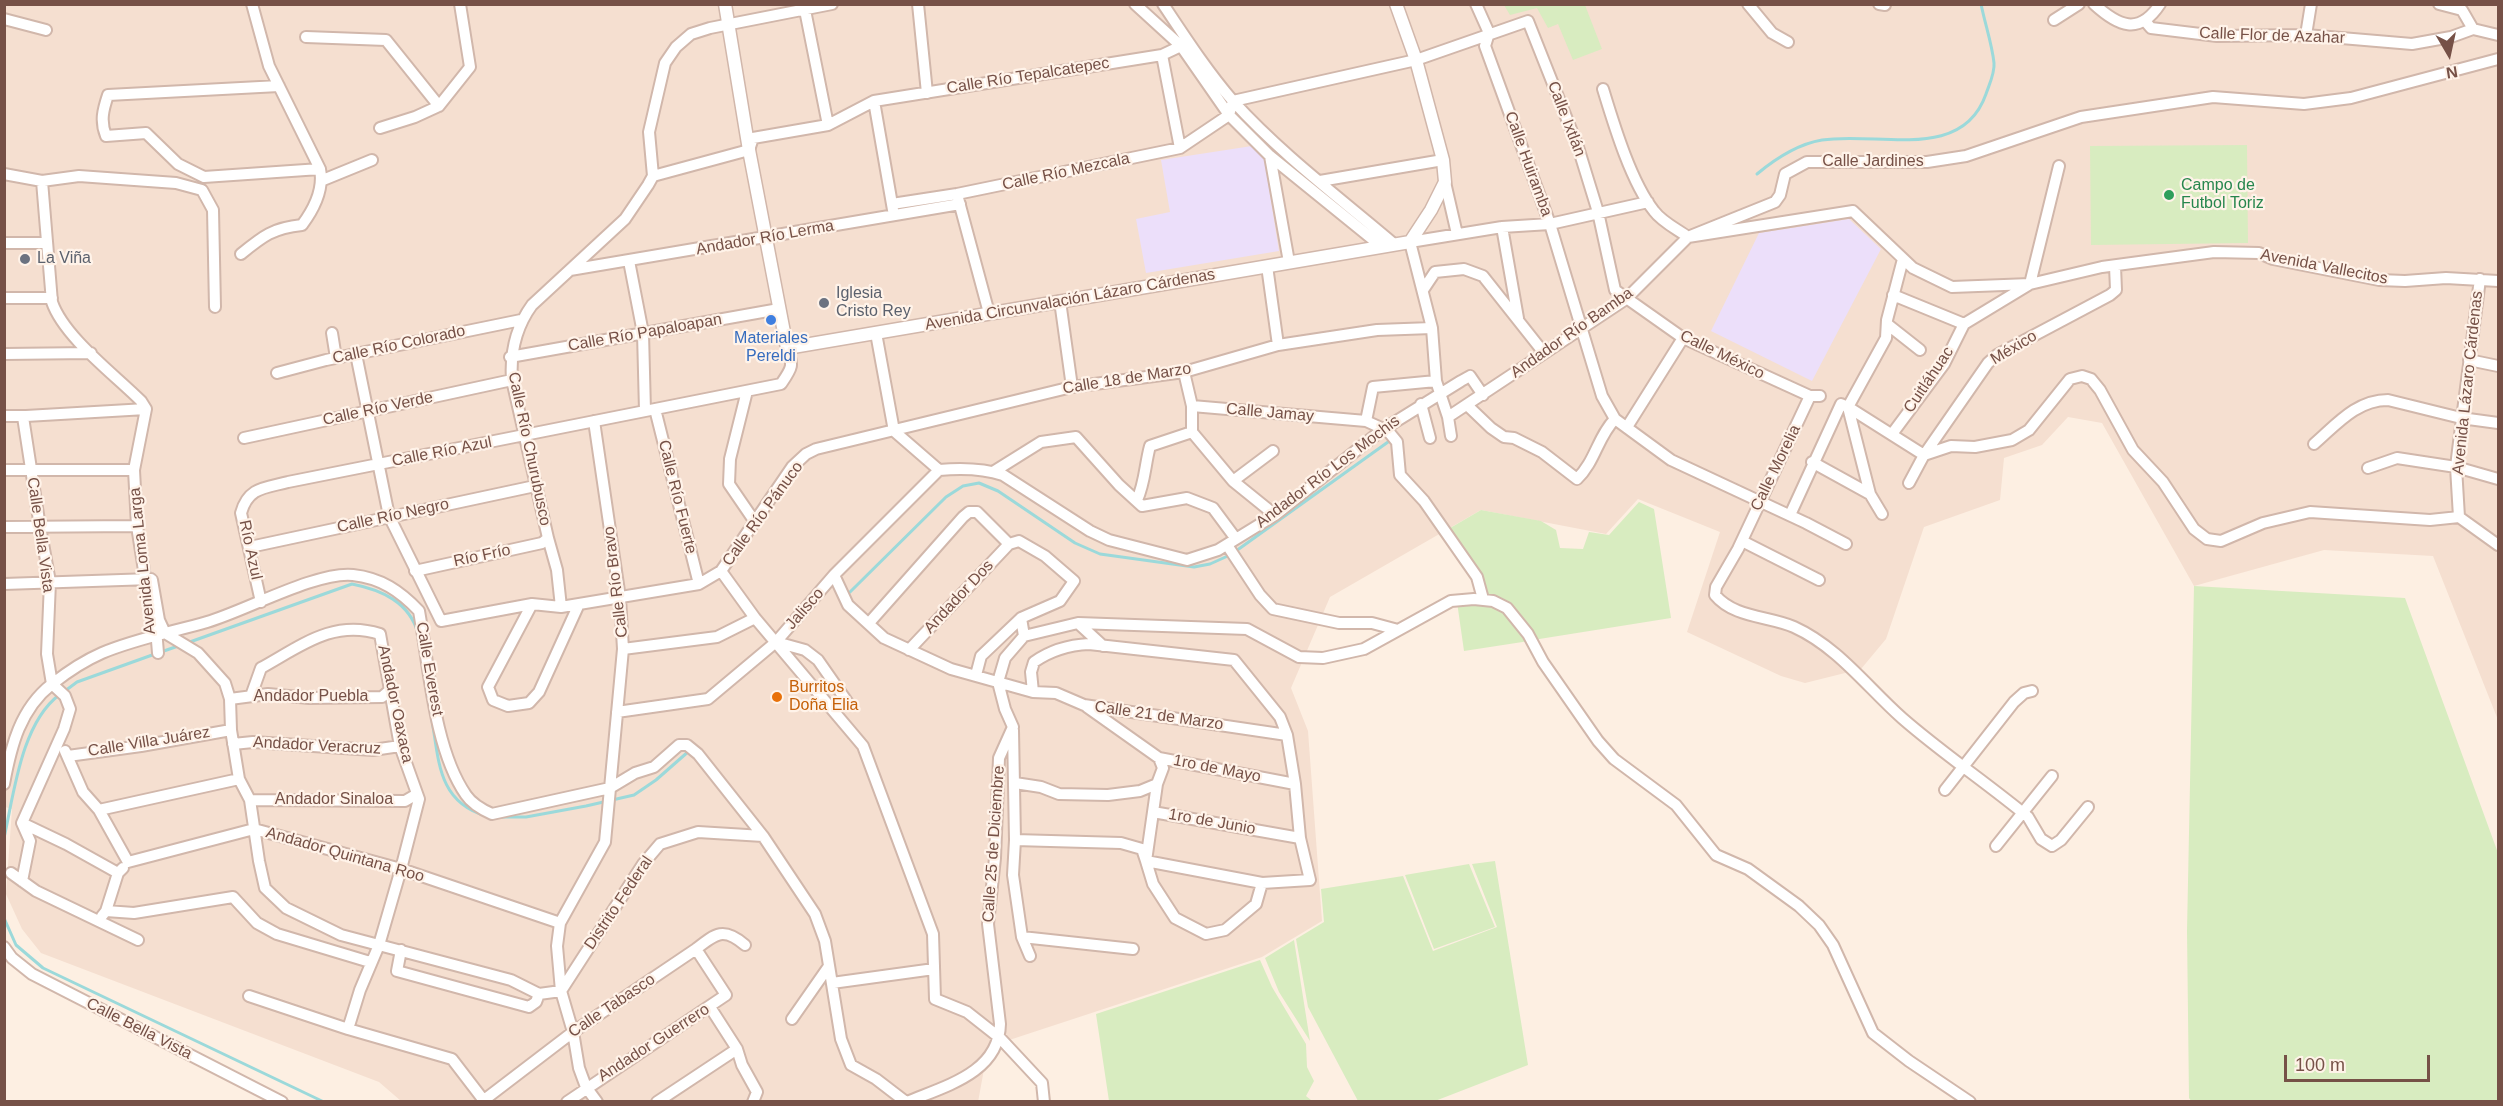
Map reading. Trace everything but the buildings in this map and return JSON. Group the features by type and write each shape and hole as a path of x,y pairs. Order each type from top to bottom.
{"street":[{"path":"241,254 269,232 282,227 302,225 317,199 322,180 320,169 269,66 252,4"},
{"path":"380,128 415,117 439,106 470,67 460,4"},
{"path":"725,4 749,150 787,348"},
{"path":"749,150 653,176 649,132 665,63 676,47 691,34 728,24 832,4"},
{"path":"918,4 927,93"},
{"path":"1135,4 1181,46 1229,115 1270,156 1388,245"},
{"path":"1396,4 1416,60 1443,160 1445,182 1457,234"},
{"name":"Calle Huiramba","path":"1476,4 1490,33 1485,46 1550,224 1602,396 1615,419"},
{"path":"1748,4 1772,33 1788,42"},
{"path":"1879,4 1885,5"},
{"path":"2054,20 2079,4"},
{"path":"2094,4 2118,23 2132,24 2145,21 2160,4"},
{"path":"2306,35 2310,4"},
{"path":"2439,4 2462,7 2473,29 2499,35"},
{"path":"1164,5 1197,54 1233,101 1388,245"},
{"path":"805,10 828,125"},
{"path":"4,19 45,30"},
{"name":"Calle Ixtlán","path":"1490,33 1528,21 1578,147 1598,212"},
{"name":"Calle Flor de Azahar","path":"2145,21 2151,28 2217,36 2306,35 2412,44 2451,37 2473,29"},
{"path":"1233,101 1416,60 1490,33"},
{"path":"306,38 386,40 439,106"},
{"name":"Calle Río Tepalcatepec","path":"749,150 753,138 828,125 874,101 1162,55 1181,46"},
{"path":"1162,55 1180,148"},
{"name":"Calle Jardines","path":"1688,237 1775,202 1780,195 1785,174 1807,162 1928,162 1966,156 2081,117 2213,96 2304,104 2351,98 2499,59"},
{"path":"279,86 108,94 102,112 103,128 106,136 146,133 178,164 204,177 320,169"},
{"path":"1604,89 1612,118 1641,192 1655,213 1688,237 1853,211 1913,268 1952,287 2030,284 2115,266"},
{"path":"874,101 894,216"},
{"path":"1229,115 1233,101"},
{"name":"Calle Río Mezcala","path":"892,204 958,199 1180,148 1229,115"},
{"path":"1270,156 1289,262"},
{"path":"322,180 372,160"},
{"path":"1320,181 1443,160"},
{"path":"1893,295 1964,324 2030,284 2059,166"},
{"path":"4,174 42,181 79,176 176,183 202,190 213,210 215,307"},
{"name":"Calle Río Churubusco","path":"561,608 557,570 535,486 512,380 510,357 521,320 532,305 625,219 653,176"},
{"path":"4,416 23,417 146,409 141,401 57,317 52,298 42,181"},
{"path":"1445,182 1431,210 1410,242 1424,290 1432,328 1436,381 1448,417 1451,436"},
{"path":"958,199 989,313"},
{"name":"Andador Río Lerma","path":"570,270 894,216 958,199"},
{"path":"1410,242 1502,227 1550,224 1648,202"},
{"name":"Calle México","path":"1598,212 1615,290 1683,338 1815,396"},
{"path":"1502,227 1518,322"},
{"name":"Andador Río Bamba","path":"1448,417 1626,298 1688,237"},
{"name":"Avenida Circunvalación Lázaro Cárdenas","path":"787,348 1410,242"},
{"path":"4,243 46,243"},
{"name":"Avenida Vallecitos","path":"2115,266 2214,252 2259,253 2273,259 2379,280 2446,278 2499,281"},
{"path":"1790,515 1812,462 1886,338 1893,295 1904,259"},
{"name":"Calle Río Fuerte","path":"629,261 643,333 650,410 699,584"},
{"path":"1267,266 1278,345"},
{"name":"México","path":"1924,455 1988,363 1997,355 2110,296 2116,290 2115,266"},
{"path":"1424,290 1435,272 1464,269 1483,276 1544,353"},
{"name":"Avenida Lázaro Cárdenas","path":"2459,517 2456,467 2480,279"},
{"path":"4,298 52,298"},
{"path":"1060,301 1072,387"},
{"name":"Calle Río Papaloapan","path":"510,357 779,309"},
{"name":"Calle Río Colorado","path":"276,374 336,358 521,320"},
{"path":"1887,324 1920,350"},
{"name":"Cuitláhuac","path":"1892,434 1944,364 1964,324"},
{"name":"Calle 18 de Marzo","path":"894,431 1072,387 1184,372 1278,345 1377,330 1432,328"},
{"path":"332,333 336,358"},
{"path":"876,333 894,431 939,470"},
{"path":"1628,427 1683,338"},
{"name":"Calle Río Azul","path":"247,498 258,489 288,482 781,384 791,369 792,362 787,348"},
{"path":"4,354 92,353"},
{"path":"356,354 389,516 441,621 532,604 561,608"},
{"path":"2469,360 2499,366"},
{"path":"1184,372 1192,406 1192,432 1233,481 1275,515"},
{"name":"Andador Río Los Mochis","path":"939,470 972,469 993,472 1090,531 1109,540 1188,560 1203,557 1231,544 1275,515 1382,430 1470,376 1483,395"},
{"path":"1909,483 1924,455 1951,446 1975,447 2012,440 2029,430 2070,379 2082,376 2091,379 2100,390 2133,450 2163,482 2194,529 2207,539 2222,541 2263,523 2310,512 2430,520 2459,517 2499,545"},
{"name":"Calle Río Verde","path":"244,438 512,380"},
{"path":"1365,421 1373,387 1436,381"},
{"path":"747,391 730,459 729,484 755,522"},
{"name":"Calle Morelia","path":"1815,396 1759,502 1740,545 1716,587 1715,595 1720,601 1756,618 1794,627 1839,656 1902,718 1964,766"},
{"path":"2314,444 2356,408 2376,400 2388,400 2462,418 2499,423"},
{"path":"1421,404 1430,438"},
{"path":"1467,405 1497,432 1542,452 1578,479 1586,470 1604,430 1615,419 1671,460 1790,515 1846,544"},
{"name":"Calle Jamay","path":"1192,406 1365,421 1382,430"},
{"path":"1845,406 1924,455"},
{"path":"1845,406 1870,494 1882,514"},
{"name":"Avenida Loma Larga","path":"146,409 134,471 137,526 162,636 155,654"},
{"name":"Calle Bella Vista","path":"23,417 39,527 50,582 47,654 52,684"},
{"name":"Calle Río Bravo","path":"560,923 605,842 623,649 620,598 594,421"},
{"path":"1382,430 1388,431 1396,442 1400,475 1424,501 1477,577 1483,599"},
{"name":"Calle Río Pánuco","path":"561,608 699,584 722,571 792,467 806,454 816,449 894,431"},
{"path":"1137,500 1144,486 1143,469 1150,446 1192,432"},
{"path":"993,472 1041,442 1076,437 1119,485 1142,506 1187,498 1213,508 1239,564 1260,596 1273,609 1339,623 1372,623 1398,630"},
{"path":"1233,481 1273,451"},
{"path":"2368,468 2397,458 2456,467 2499,479"},
{"path":"1812,462 1870,494"},
{"path":"4,470 134,471"},
{"name":"Jalisco","path":"617,712 708,699 776,642 835,577 939,470"},
{"name":"Calle Río Negro","path":"250,547 535,486"},
{"name":"Río Azul","path":"247,498 242,513 261,602"},
{"path":"869,623 969,512 977,512 1009,544 1019,541 1033,547 1074,581 1060,601 1021,618 981,656 976,675"},
{"path":"4,527 137,526"},
{"name":"Río Frío","path":"415,571 542,543 548,538"},
{"name":"Andador Dos","path":"909,650 1009,544"},
{"path":"1740,545 1819,580"},
{"path":"722,571 755,618 863,746 933,934 935,999 967,1012 1000,1038 1042,1083 1044,1101"},
{"name":"Calle Everest","path":"52,684 101,654 209,622 325,577 351,574 381,580 404,595 419,611 441,740 467,797 482,810 492,814 610,790"},
{"name":"Calle 21 de Marzo","path":"835,577 848,605 884,638 951,669 1033,692 1056,693 1084,705 1287,735"},
{"path":"6,584 149,579"},
{"path":"1030,956 1022,937 1013,875 1016,840 1013,727 1005,709 998,682 1005,658 1024,636 1078,623 1247,629 1299,657 1323,658 1364,649 1451,601 1483,599 1507,609 1528,634 1544,662 1598,741 1614,759 1676,805 1716,855 1748,869 1799,906 1819,925 1833,945 1874,1032 1910,1061 1970,1101"},
{"path":"532,604 488,687 493,700 508,706 529,703 539,692 579,604"},
{"path":"623,649 717,637 755,618"},
{"path":"1021,618 1024,636"},
{"path":"1078,623 1104,646"},
{"name":"Andador Oaxaca","path":"251,696 261,668 326,632 347,628 365,629 380,634 400,746 419,799 379,945 370,962 348,1029"},
{"path":"162,636 198,653 225,683 230,699 231,730 239,779 250,800 266,888 286,908 341,934 511,980 539,994 561,991"},
{"path":"776,642 805,650 818,660 848,703"},
{"path":"1033,692 1031,672 1034,662 1040,657 1071,645 1104,646 1234,660 1280,717 1287,735 1295,784 1300,838 1310,880 1262,883 1146,861"},
{"path":"4,784 10,753 19,726 33,703 52,684 65,696 70,709 22,824 30,841 22,881"},
{"name":"Andador Puebla","path":"230,699 268,694 309,698 382,698 390,690"},
{"path":"1945,790 2014,702 2024,693 2032,691"},
{"name":"1ro de Mayo","path":"1084,705 1159,758 1295,784"},
{"name":"Calle 25 de Diciembre","path":"1000,1038 988,924 995,858 999,758 1013,727"},
{"name":"Calle Villa Juárez","path":"68,756 125,749 231,730"},
{"path":"58,742 68,756 82,792 99,810 128,862 118,873 106,911 98,921"},
{"name":"Andador Veracruz","path":"233,744 253,742 373,750 400,746"},
{"path":"610,790 635,773 654,767 679,745 687,745 698,754 764,836 815,914 825,941 841,1039 851,1065 876,1079 906,1101 942,1088 978,1069 996,1049 1000,1038"},
{"name":"1ro de Junio","path":"1159,758 1162,768 1153,812 1300,838"},
{"path":"1964,766 2028,816 2041,838 2052,846 2061,840 2088,807"},
{"path":"1995,846 2052,776"},
{"path":"99,810 239,779"},
{"path":"1015,783 1041,787 1059,794 1108,795 1140,791 1157,784"},
{"name":"Andador Sinaloa","path":"250,800 405,801 417,795"},
{"path":"1146,861 1153,812"},
{"path":"22,824 66,844 118,873"},
{"name":"Andador Quintana Roo","path":"128,862 254,829 401,869 560,923"},
{"name":"Distrito Federal","path":"561,991 643,864 660,844 698,832 764,836"},
{"path":"1016,840 1121,843 1142,849 1153,884 1175,918 1206,934 1225,930 1256,904 1262,883"},
{"path":"11,873 36,891 138,940"},
{"path":"106,911 134,913 233,897 257,923 277,934 370,962"},
{"path":"560,923 557,946 561,991 573,1032 579,1068 586,1087 597,1101"},
{"name":"Calle Tabasco","path":"484,1101 573,1032 711,937 723,934 734,935 746,945"},
{"path":"1022,937 1133,949"},
{"name":"Calle Bella Vista","path":"4,946 8,957 32,974 282,1101"},
{"name":"Andador Guerrero","path":"567,1101 726,995 696,949"},
{"path":"401,950 397,971 529,1006 536,1002 539,994"},
{"path":"792,1019 829,966"},
{"path":"832,983 934,969"},
{"path":"249,996 348,1029 452,1059 484,1101"},
{"path":"710,1007 737,1049 742,1065 757,1092 753,1101"},
{"path":"657,1101 737,1049"}],"shaded area":[{"path":"5,5 2498,5 2498,720 2433,556 2324,550 2194,586 2102,423 2068,417 2042,445 2004,458 2000,500 1924,527 1886,639 1861,669 1805,683 1781,676 1687,632 1720,532 1638,499 1606,534 1481,510 1330,597 1291,688 1308,731 1322,921 1262,957 988,1047 978,1102 401,1101 379,1082 41,953 22,929 6,894 12,809 5,807"},
{"path":"1252,146 1264,157 1279,251 1146,273 1136,219 1170,212 1161,160"},
{"path":"1849,219 1881,249 1812,381 1711,331 1759,233"}],"green space":[{"path":"1504,5 1585,5 1602,49 1573,60 1558,24 1548,28 1537,8 1510,15"},
{"name":"Campo de Futbol Toriz","path":"2247,145 2248,243 2091,245 2090,146"},
{"path":"1639,502 1654,509 1671,618 1533,640 1514,613 1485,598 1445,531 1481,510 1541,521 1556,530 1560,548 1583,549 1589,532 1609,535"},
{"path":"2194,586 2405,598 2498,853 2498,1101 2192,1102 2189,1098 2187,931"},
{"path":"1474,600 1506,610 1529,641 1464,651 1457,602"},
{"path":"1495,861 1528,1065 1435,1101 1358,1101 1308,1007 1296,939 1324,922 1321,889 1403,876 1433,951 1497,927 1472,864"},
{"path":"1469,864 1495,927 1434,949 1405,875"},
{"path":"1294,940 1310,1041 1279,992 1265,958"},
{"path":"1260,960 1272,987 1306,1044 1307,1067 1314,1081 1306,1096 1311,1100 1109,1101 1096,1014"}],"waterway":[{"path":"1757,174 1787,153 1813,142 1844,138 1916,139 1938,137 1958,129 1974,115 1986,94 1994,71 1992,49 1981,4"},
{"path":"1236,551 1388,442"},
{"path":"850,592 946,497 963,486 979,483 998,491 1075,543 1100,554 1194,567 1210,564 1230,555"},
{"path":"187,643 352,584 374,590 393,599 408,613 418,633"},
{"path":"161,652 181,645"},
{"path":"65,691 77,682 155,654"},
{"path":"4,838 16,781 28,741 46,708 59,695"},
{"path":"432,720 440,765 450,790 458,801 470,810 486,816"},
{"path":"498,817 526,817 634,795 656,780 689,751"},
{"path":"4,918 16,945 43,968 324,1102"}],"place":[{"name":"Campo de Futbol Toriz","path":"2169,195"},
{"name":"La Viña","path":"25,259"},
{"name":"Iglesia Cristo Rey","path":"824,303"},
{"name":"Materiales Pereldi","path":"771,320"},
{"name":"Burritos Doña Elia","path":"777,697"}]}
